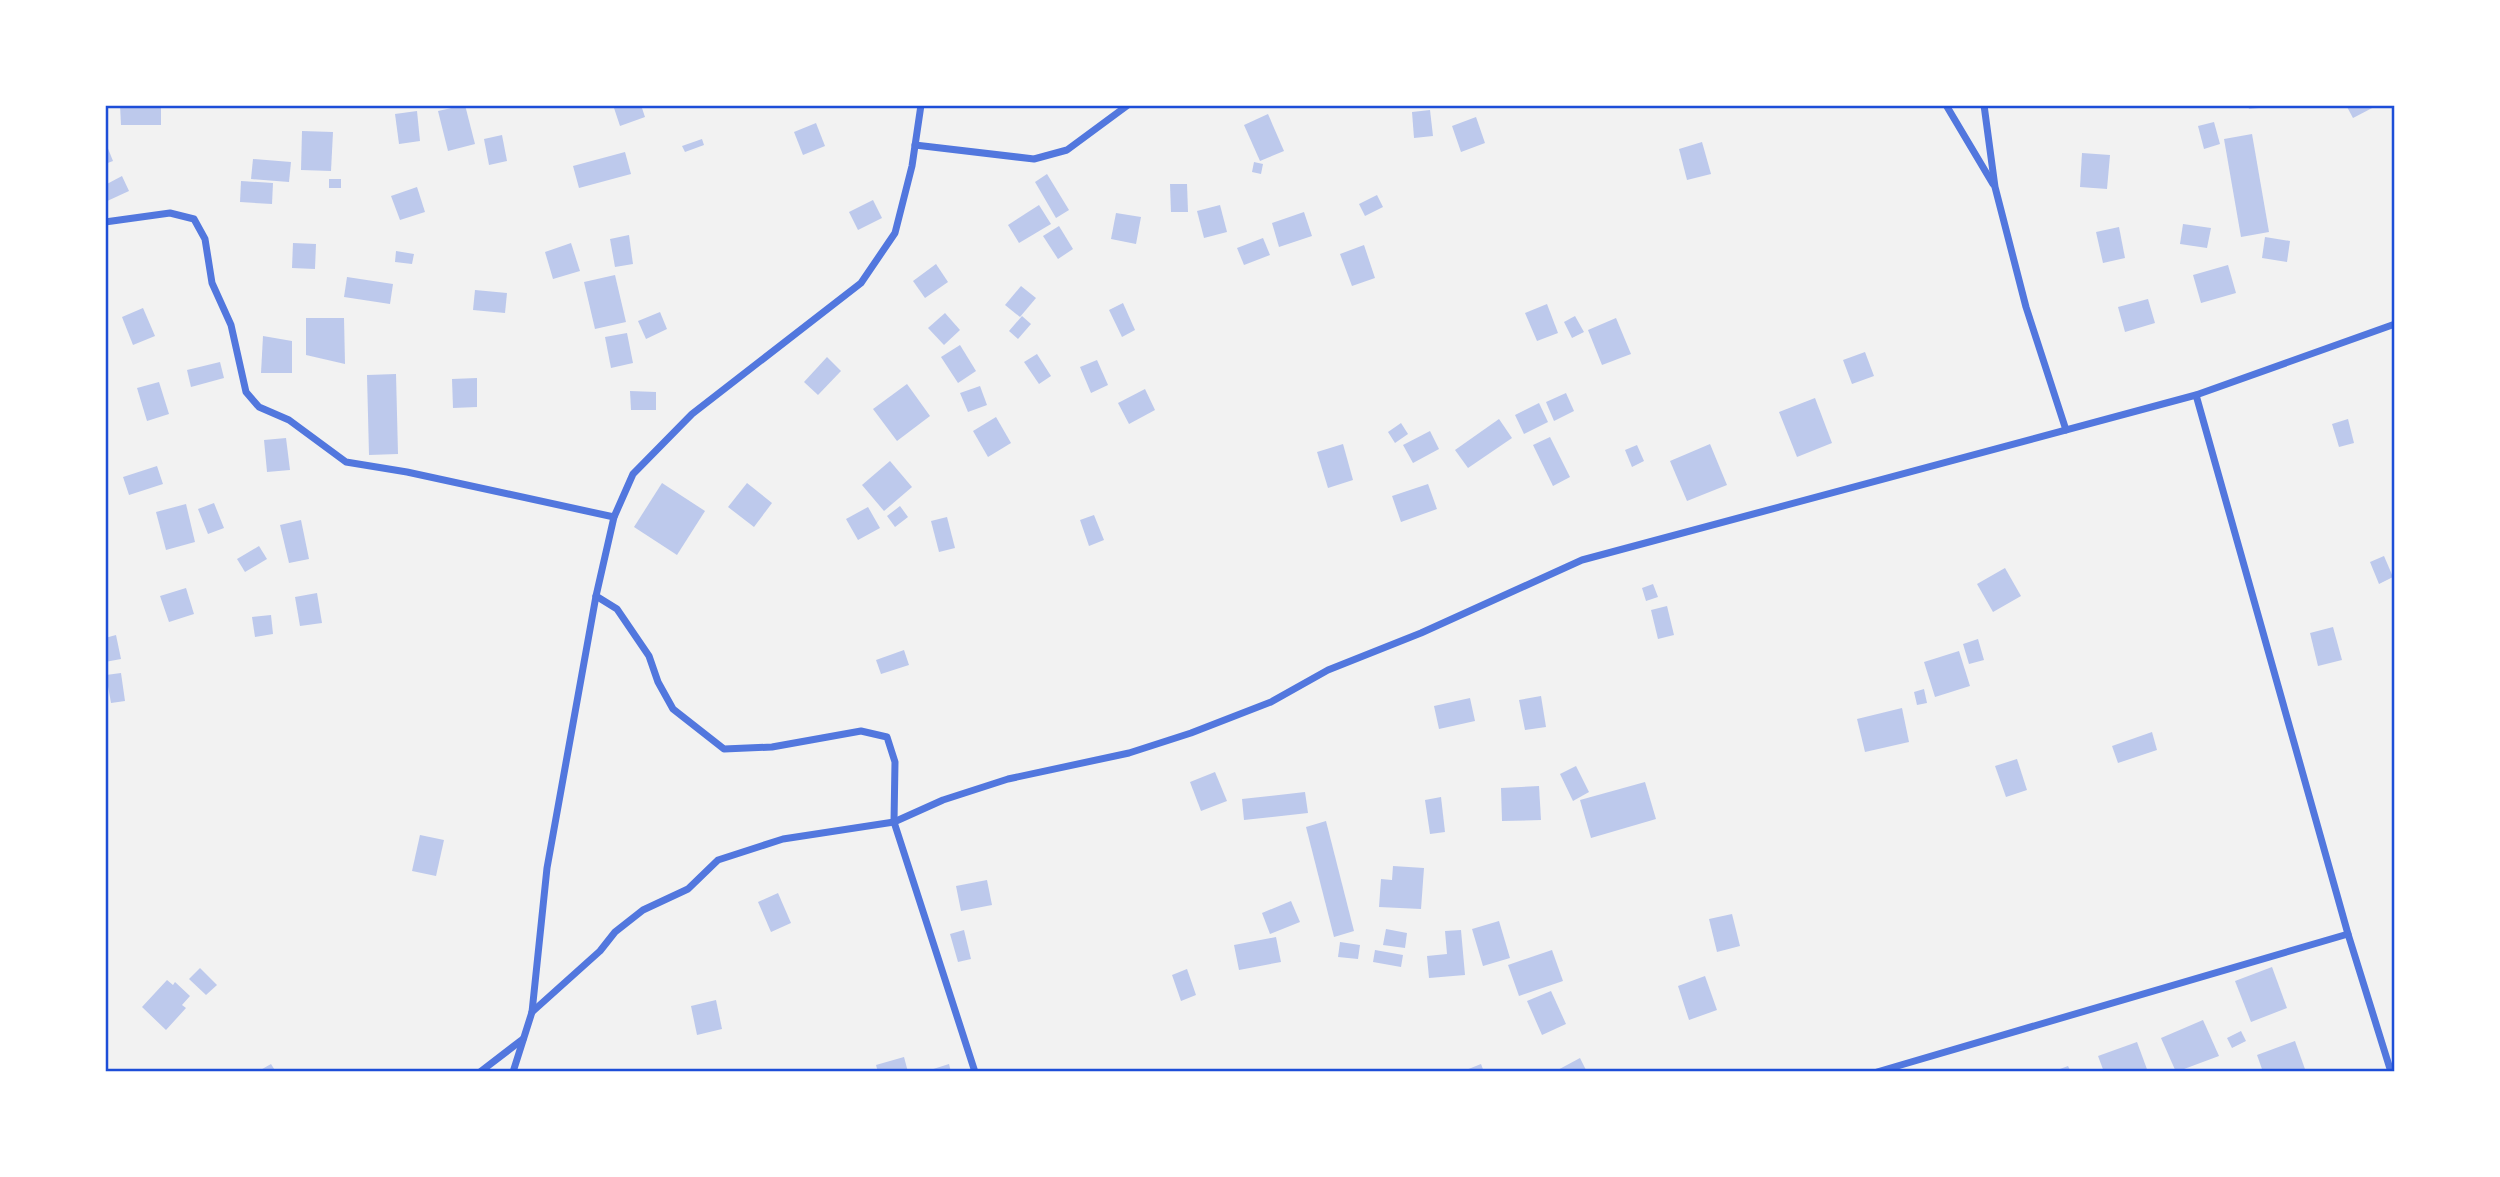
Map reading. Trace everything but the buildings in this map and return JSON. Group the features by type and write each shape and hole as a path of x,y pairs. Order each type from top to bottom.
{"street":[{"path":"513,1072 532,1012 547,868 596,596 614,517 633,474 692,414 861,283 895,233 921,105"},
{"path":"915,145 1034,159 1067,149 1128,105"},
{"path":"1946,105 1995,187"},
{"path":"1984,105 1995,187 2026,307 2066,430"},
{"path":"105,222 170,213 194,219 205,239 212,284 230,325 246,392 259,407 289,420 346,462 407,472 614,517"},
{"path":"532,1012 584,965 615,932 643,910 688,889 718,860 783,839 894,822 943,800 1008,779 1129,753 1191,733 1270,702 1328,670 1421,633 1582,560 2196,395 2395,324"},
{"path":"2196,395 2348,934 2391,1072"},
{"path":"596,596 617,609 649,656 658,682 673,709 724,750 772,747 861,731 887,737 895,762 894,822 975,1072"},
{"path":"1878,1072 2348,934"},
{"path":"481,1072 524,1038"}]}
